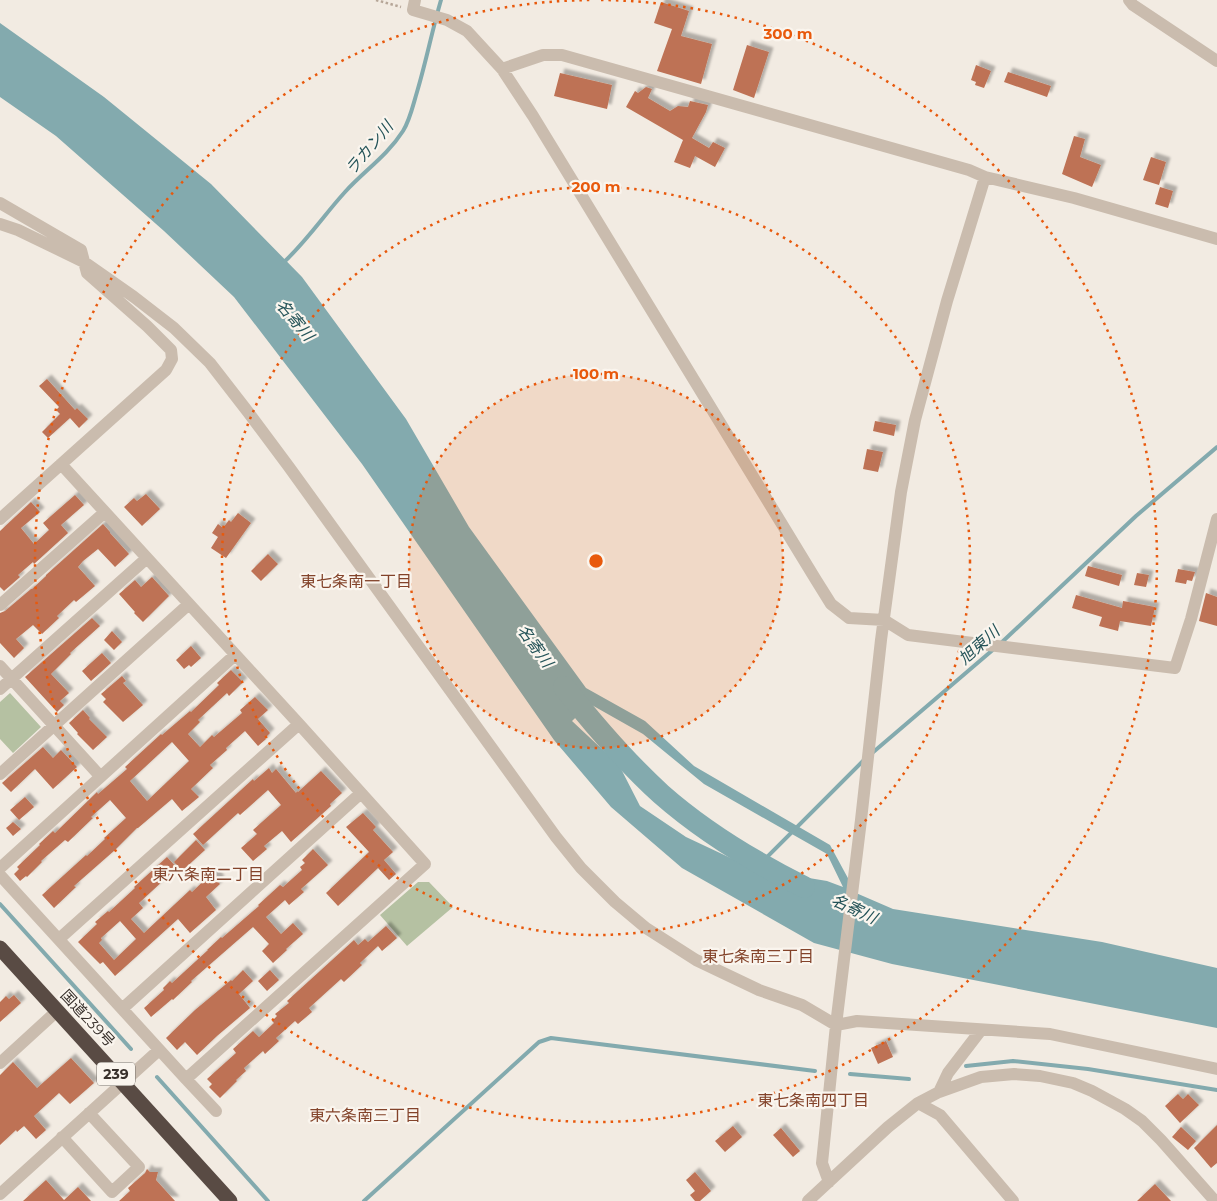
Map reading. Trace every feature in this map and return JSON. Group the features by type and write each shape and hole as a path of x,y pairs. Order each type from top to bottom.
{"highway":[{"name":"国道239号","path":"0,948 230,1201"}],"street":[{"path":"1129,0 1133,5 1217,61"},
{"path":"414,5 429,15 447,20 467,32 502,68 831,604 849,618 884,620 908,635 1174,668 1191,619 1217,519"},
{"path":"502,68 543,55 562,55 960,168 985,177 1074,198 1217,239"},
{"path":"829,1182 822,1163 836,1024 881,640 901,492 915,420 947,301 985,177"},
{"path":"0,203 81,250 87,273 171,350 172,360 166,370 0,519"},
{"path":"0,224 18,230 84,262 134,296 174,328 210,363 289,467 472,721 581,868 615,902 646,928 696,960 759,990 802,1004 836,1024 856,1021 1050,1034 1217,1068"},
{"path":"61,464 299,724 424,864 186,1079"},
{"path":"0,605 105,512"},
{"path":"0,689 147,558"},
{"path":"0,774 189,604"},
{"path":"0,868 235,655"},
{"path":"0,666 100,776"},
{"path":"59,939 299,724"},
{"path":"122,1009 361,793"},
{"path":"0,875 216,1111"},
{"path":"0,1063 57,1011"},
{"path":"939,1092 948,1073 981,1030"},
{"path":"1,1192 159,1050"},
{"path":"808,1201 888,1127 918,1103 939,1092 981,1077 1014,1074 1040,1076 1073,1083 1126,1109 1142,1121 1161,1140 1213,1200"},
{"path":"918,1103 940,1115 1013,1201"},
{"path":"62,1137 112,1192 139,1167 89,1113"}],"path":[{"path":"376,0 414,5"}],"green space":[{"path":"10,693 41,727 13,753 0,739 0,702"},
{"path":"418,882 429,882 453,907 407,946 380,915"}],"water":[{"path":"0,23 104,97 211,184 302,277 406,419 469,527 586,688 645,721 694,766 830,845 856,893 893,909 1102,942 1217,968 1217,1028 892,964 814,943 682,868 611,807 554,740 362,464 234,297 164,231 56,136 0,97","holes":["590,704 643,734 704,784 827,854 843,887 827,881 754,869 686,837 640,806 619,765 572,721"]}],"building":[{"path":"661,2 689,11 681,36 712,44 701,84 657,71 672,29 654,23"},
{"path":"747,45 769,52 754,98 733,90"},
{"path":"976,65 991,71 984,88 975,85 976,82 971,80"},
{"path":"1008,72 1051,86 1047,97 1004,82"},
{"path":"560,73 612,85 607,109 554,96"},
{"path":"646,87 652,89 648,98 670,111 678,106 688,107 690,101 708,105 692,138 709,148 713,142 725,148 715,167 695,156 690,168 674,162 683,140 626,107 635,91 638,93"},
{"path":"1074,136 1085,139 1080,157 1101,165 1092,187 1062,174"},
{"path":"1151,157 1166,162 1159,185 1143,180"},
{"path":"1160,187 1173,191 1168,208 1155,204"},
{"path":"47,379 75,410 77,408 88,419 79,428 70,418 48,438 42,432 60,414 56,410 59,407 39,386"},
{"path":"875,421 896,425 894,436 873,431"},
{"path":"867,449 883,452 878,472 863,469"},
{"path":"146,494 160,509 142,526 124,507 134,498 137,501"},
{"path":"75,495 84,505 61,525 68,533 34,564 33,562 18,575 20,577 4,591 0,587 0,531 31,502 40,512 21,528 34,544 49,530 43,523"},
{"path":"238,513 251,523 226,558 211,548 218,537 212,533 218,524 223,528"},
{"path":"103,524 129,554 115,567 98,549 83,561 78,567 95,586 76,602 74,600 42,634 33,625 16,639 24,648 14,658 0,643 0,613 32,589"},
{"path":"268,554 278,564 261,581 251,571"},
{"path":"1088,566 1122,575 1119,586 1085,576"},
{"path":"1178,569 1195,572 1192,581 1187,580 1186,584 1175,582"},
{"path":"1137,573 1149,575 1146,587 1134,585"},
{"path":"152,577 169,596 143,622 119,594 135,580 141,587"},
{"path":"1206,593 1217,597 1217,626 1199,621"},
{"path":"1076,595 1122,608 1123,601 1155,607 1151,626 1120,621 1118,631 1099,626 1102,617 1072,608"},
{"path":"92,618 100,626 70,653 51,674 69,693 60,701 64,705 57,712 25,677"},
{"path":"112,631 122,642 114,650 104,640"},
{"path":"191,646 201,658 191,667 189,665 184,669 176,660"},
{"path":"102,653 111,663 91,681 82,671"},
{"path":"231,670 243,682 229,696 227,693 198,720 200,722 188,734 200,747 212,735 214,737 242,713 240,710 255,697 268,710 258,719 270,733 266,739 258,746 245,731 210,765 213,768 191,789 199,797 182,811 172,799 137,828 74,886 76,887 54,908 42,895 87,856 126,818 110,800 68,842 65,840 41,861 27,877 20,881 14,874 19,869 17,867 39,844 53,831 55,833 97,792 98,794 127,769 125,767 161,734 191,712 219,685 217,683","holes":["172,742 189,761 147,801 130,781"]},
{"path":"122,676 126,681 123,683 143,705 123,722 103,702 106,699 101,694"},
{"path":"83,710 107,737 93,750 69,723"},
{"path":"43,747 53,758 61,750 77,767 53,789 35,769 11,792 2,783"},
{"path":"269,768 272,773 276,769 296,793 321,771 342,793 330,804 331,806 291,842 282,831 264,846 267,849 253,861 241,848 257,834 253,830 281,805 268,790 240,815 238,813 203,845 193,834 253,779 254,781"},
{"path":"25,797 34,807 19,820 10,810"},
{"path":"363,813 376,827 373,830 393,852 384,860 396,874 389,880 378,868 338,906 326,893 369,852 346,827"},
{"path":"13,822 21,829 13,836 6,828"},
{"path":"196,840 205,850 182,871 174,862"},
{"path":"313,849 328,865 301,889 304,892 289,905 285,900 266,917 281,934 293,923 303,934 273,963 262,951 269,944 253,927 191,981 173,1000 151,1017 144,1008 164,990 163,988 170,981 172,983 280,885 283,887 302,870 300,867 305,863 302,860"},
{"path":"167,857 177,868 139,903 143,908 131,919 144,933 190,890 192,892 213,872 220,880 218,882 220,884 206,897 216,910 190,933 178,919 115,976 103,962 100,964 78,942 97,924 95,922 109,912","holes":["120,921 136,939 114,960 99,943 102,940 101,938"]},
{"path":"386,926 397,938 382,951 378,946 344,982 341,979 309,1008 312,1012 298,1024 295,1021 276,1038 279,1041 265,1054 263,1051 244,1068 246,1071 220,1098 209,1087 212,1084 207,1079 236,1053 233,1049 253,1031 259,1037 274,1023 272,1021 277,1016 275,1014 289,1003 287,1001 354,940 358,945 365,939 368,942"},
{"path":"243,970 253,981 239,994 250,1008 197,1055 185,1042 177,1050 166,1038 195,1010"},
{"path":"270,970 279,980 267,991 258,981"},
{"path":"14,995 21,1003 0,1022 0,1002 6,996 9,999"},
{"path":"886,1041 893,1057 878,1064 871,1048"},
{"path":"71,1058 94,1083 70,1104 59,1093 34,1116 46,1130 36,1139 24,1126 17,1132 16,1130 0,1145 0,1075 13,1062 37,1088"},
{"path":"1178,1094 1183,1099 1188,1094 1199,1105 1180,1123 1165,1106"},
{"path":"1217,1125 1217,1163 1211,1168 1194,1148"},
{"path":"733,1126 742,1137 725,1152 715,1141"},
{"path":"1181,1127 1196,1141 1188,1150 1172,1137"},
{"path":"781,1128 800,1151 793,1157 773,1135"},
{"path":"147,1169 150,1172 158,1172 156,1180 175,1201 119,1201 130,1191 128,1188"},
{"path":"695,1172 711,1191 700,1201 695,1201 690,1195 695,1191 686,1180"},
{"path":"46,1180 64,1200 78,1187 91,1201 23,1201"},
{"path":"1155,1184 1171,1201 1137,1201"}],"waterway":[{"name":"ラカン川","path":"283,263 352,184 383,156 403,131 413,107 441,0"},
{"name":"旭東川","path":"1000,644 1136,516 1217,447"},
{"name":"旭東川","path":"871,754 995,648"},
{"name":"名寄川","path":"564,687 623,756 677,808 730,845 804,887"},
{"name":"旭東川","path":"761,863 864,760"},
{"path":"0,904 131,1049"},
{"path":"364,1201 539,1042 551,1038 815,1071"},
{"path":"966,1066 1013,1061 1088,1069 1217,1090"},
{"path":"850,1074 909,1079"},
{"path":"157,1077 268,1201"}],"district":[{"name":"東七条南一丁目","path":"356,581"},
{"name":"東六条南二丁目","path":"208,874"},
{"name":"東七条南三丁目","path":"758,956"},
{"name":"東七条南四丁目","path":"813,1100"},
{"name":"東六条南三丁目","path":"365,1115"}]}
